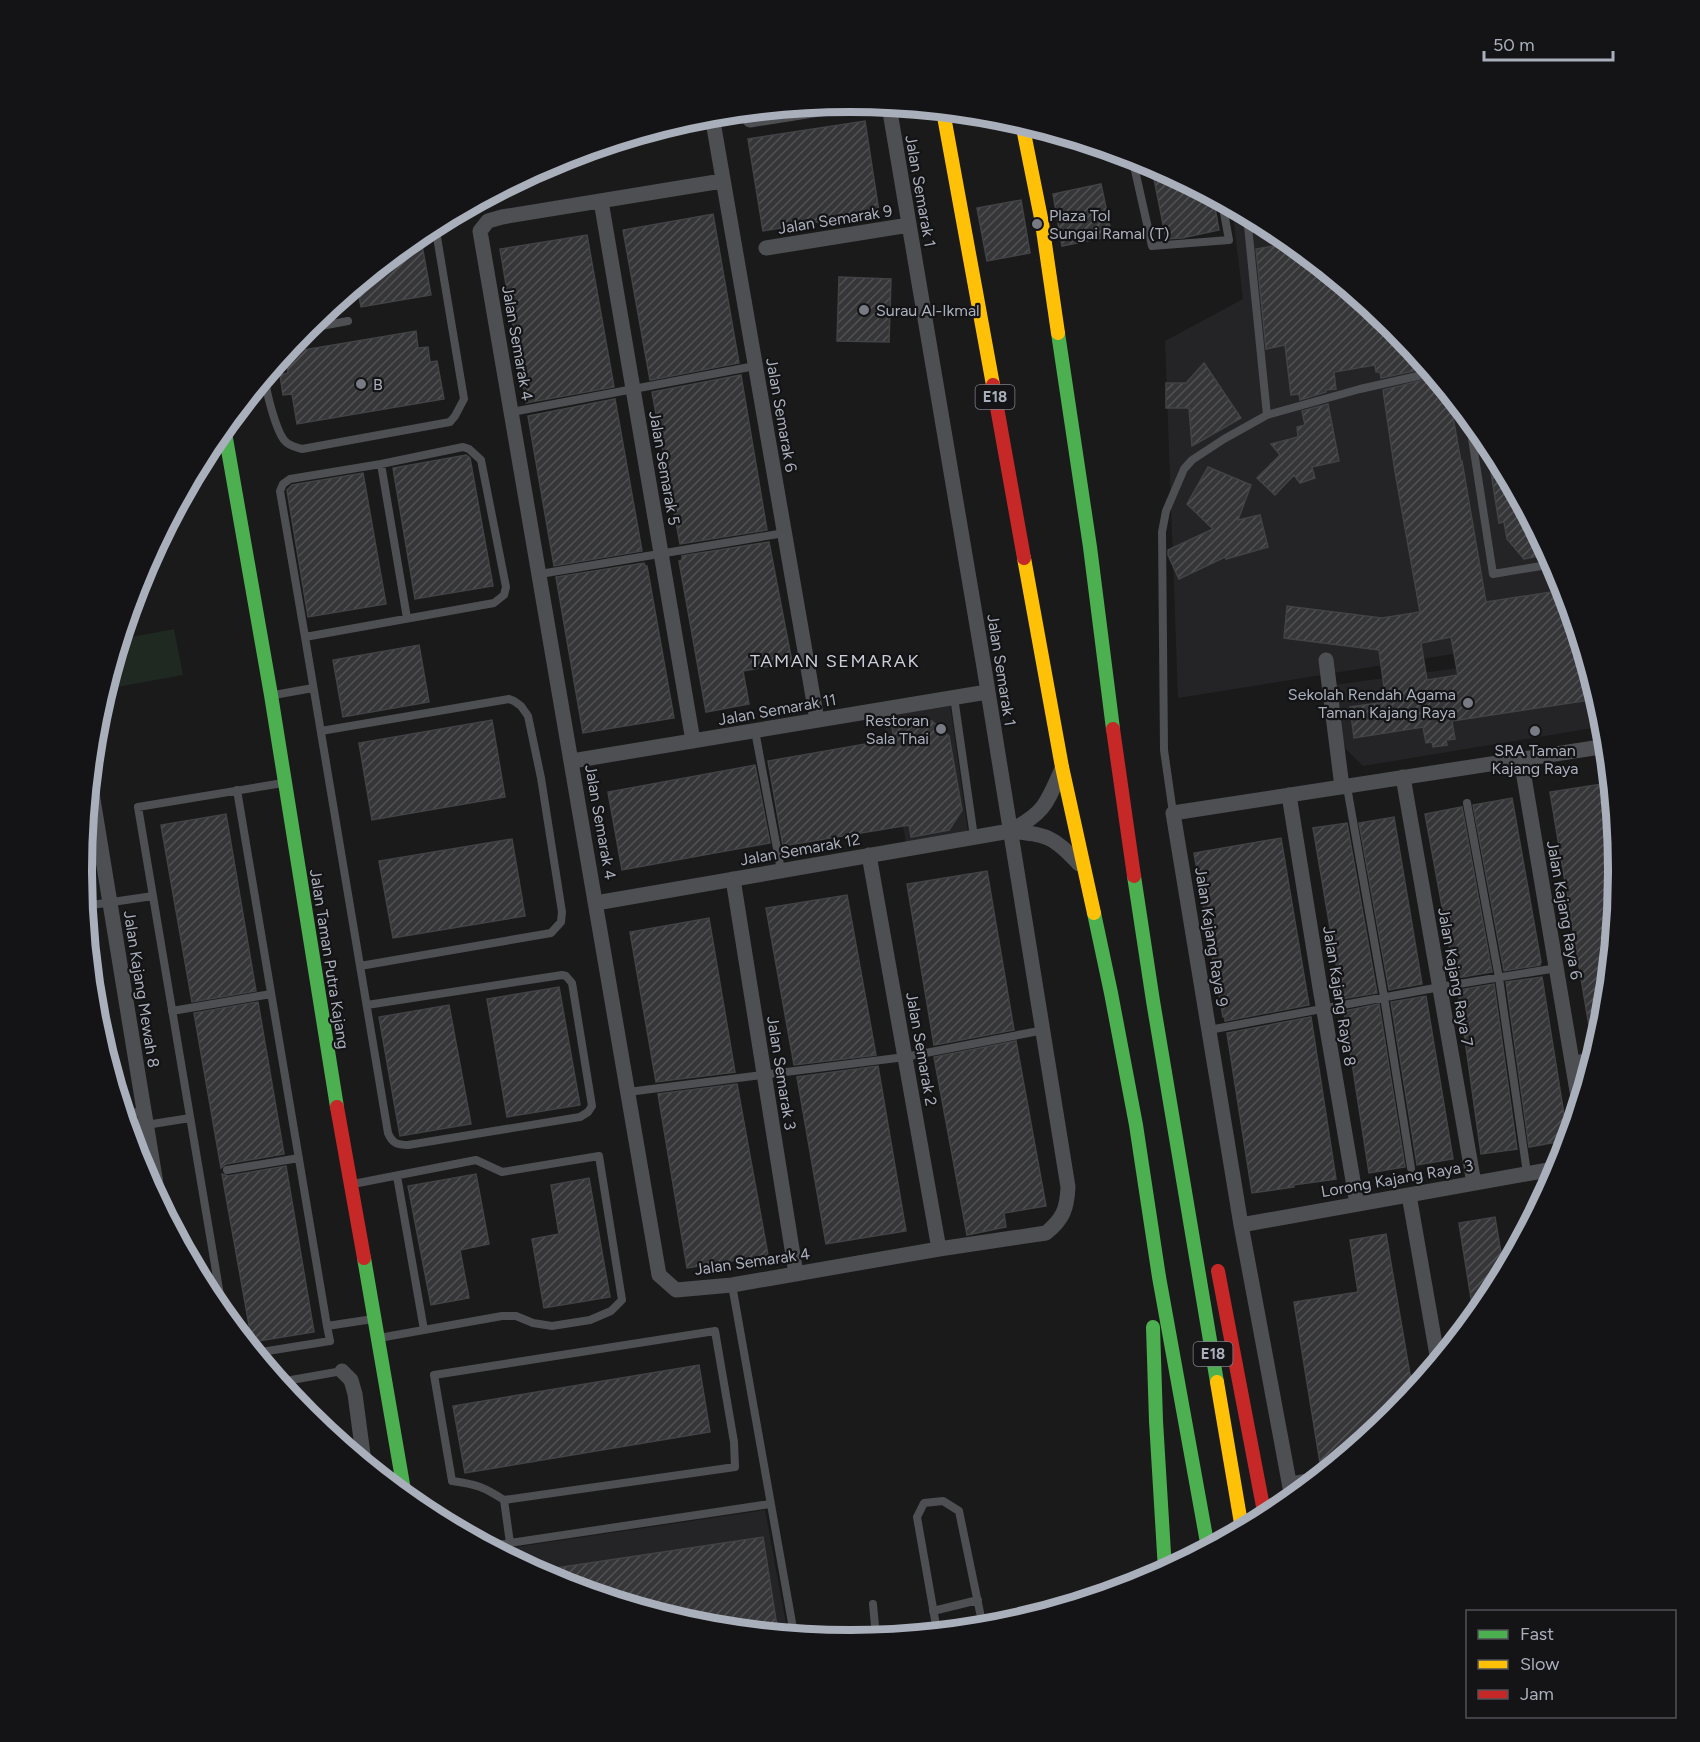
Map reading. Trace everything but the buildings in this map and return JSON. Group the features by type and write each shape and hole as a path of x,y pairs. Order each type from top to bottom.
{"main road":[{"name":"E18","path":"944,119 1062,766 1111,993 1136,1125 1149,1218 1207,1540"},
{"name":"E18","path":"1024,133 1044,235 1153,1001 1241,1521"},
{"name":"Jalan Taman Putra Kajang","path":"226,440 403,1484"},
{"path":"1184,1179 1205,1234"},
{"path":"1149,1218 1156,1421 1165,1560"},
{"path":"1213,1255 1263,1507"}],"street":[{"name":"Jalan Semarak 1","path":"890,114 1044,1030 1068,1187 1067,1205 1058,1223 1046,1233"},
{"path":"750,120 766,117"},
{"name":"Jalan Semarak 6","path":"713,125 817,720"},
{"name":"Jalan Semarak 4","path":"722,181 488,221 480,231 659,1275 676,1290 732,1285 1046,1233"},
{"name":"Jalan Semarak 5","path":"601,201 693,741"},
{"name":"Jalan Semarak 9","path":"766,248 909,225"},
{"path":"1326,660 1345,787"},
{"name":"Jalan Semarak 11","path":"572,761 987,692"},
{"path":"1173,813 1598,747"},
{"name":"Jalan Kajang Raya 6","path":"1521,759 1577,1088"},
{"name":"Jalan Semarak 12","path":"1010,831 1034,817 1049,800 1062,766"},
{"name":"Jalan Kajang Raya 7","path":"1403,777 1474,1183"},
{"name":"Jalan Kajang Raya 8","path":"1289,795 1357,1204"},
{"name":"Jalan Kajang Mewah 8","path":"94,808 154,1172"},
{"name":"Jalan Kajang Raya 9","path":"1173,813 1241,1225 1290,1489"},
{"name":"Jalan Semarak 12","path":"596,903 1010,831 1052,838 1061,844 1085,870"},
{"name":"Jalan Semarak 2","path":"869,855 939,1250"},
{"name":"Jalan Semarak 3","path":"733,879 796,1274"},
{"name":"Lorong Kajang Raya 3","path":"1241,1225 1547,1170"},
{"path":"1409,1195 1436,1351"},
{"path":"342,1371 351,1380 355,1394 363,1452"}],"lane":[{"path":"1134,168 1152,246 1229,240 1224,211"},
{"path":"1248,226 1268,415"},
{"path":"266,388 268,400 283,440 291,446 302,449 450,422 464,399 437,235"},
{"path":"324,325 348,321"},
{"path":"512,412 755,366"},
{"path":"1173,813 1164,739 1162,532 1166,511 1184,469 1192,460 1224,439 1268,415 1360,389 1423,375"},
{"path":"1472,437 1493,574 1544,566"},
{"path":"305,637 494,603 504,595 506,587 482,460 475,453 463,447 381,464 290,479 283,484 280,491 388,1133 391,1140 398,1145 408,1145 580,1117 592,1106 572,983 566,976 367,1005"},
{"path":"381,464 407,618"},
{"path":"540,574 784,533"},
{"path":"271,695 314,688"},
{"path":"954,697 974,837"},
{"path":"321,731 509,699 521,706 528,716 541,778 562,912 561,922 551,933 360,966"},
{"path":"756,731 781,870"},
{"path":"220,1293 138,807 284,783"},
{"path":"1345,787 1384,998 1411,1168"},
{"path":"237,790 330,1341 264,1352"},
{"path":"1467,803 1499,978 1527,1173"},
{"path":"93,905 153,896"},
{"path":"1209,1030 1440,987 1557,968"},
{"path":"172,1011 271,994"},
{"path":"628,1092 905,1057 1044,1030"},
{"path":"1572,1060 1585,1058"},
{"path":"133,1118 146,1123 190,1118"},
{"path":"137,1129 146,1123"},
{"path":"352,1184 476,1160 502,1172 598,1156 622,1300 611,1311 590,1320 552,1326 533,1323 516,1316 501,1316 378,1338"},
{"path":"226,1170 299,1158"},
{"path":"397,1176 424,1330"},
{"path":"732,1285 793,1627"},
{"path":"327,1326 375,1318"},
{"path":"504,1500 735,1467 734,1442 715,1331 435,1375 452,1481 487,1488 504,1500 510,1543"},
{"path":"289,1380 342,1371"},
{"path":"1288,1481 1305,1478"},
{"path":"936,1624 917,1518 924,1503 943,1501 959,1511 981,1618"},
{"path":"502,1544 770,1504"},
{"path":"933,1611 978,1600"},
{"path":"873,1604 875,1629"}],"shaded area":[{"path":"1233,217 1312,269 1350,301 1420,371 1452,409 1507,492 1551,581 1571,635 1178,698 1165,341 1243,299"},
{"path":"174,629 183,675 114,688 129,638"},
{"name":"Sekolah Rendah Agama Taman Kajang Raya","path":"1576,652 1595,728 1363,766 1345,748 1334,685"},
{"path":"950,704 968,832 906,843 883,716"},
{"path":"765,1510 787,1627 702,1615 654,1604 560,1572 510,1548"}],"traffic: fast":[{"path":"1058,333 1090,547 1113,729"},
{"path":"226,440 271,695 337,1107"},
{"path":"1134,876 1217,1382"},
{"path":"1094,913 1136,1125 1159,1277 1207,1540"},
{"path":"364,1258 403,1484"},
{"path":"1153,1327 1164,1561"}],"traffic: slow":[{"path":"944,119 993,385"},
{"path":"1024,133 1042,223 1058,333"},
{"path":"1024,558 1062,767 1094,913"},
{"path":"1217,1382 1241,1521"}],"traffic: jam":[{"path":"993,385 1024,558"},
{"path":"1113,729 1134,876"},
{"path":"337,1107 364,1258"},
{"path":"1218,1271 1263,1507"}],"place":[{"name":"Plaza Tol Sungai Ramal (T)","path":"1037,224"},
{"name":"Surau Al-Ikmal","path":"864,310"},
{"name":"B","path":"361,384"},
{"name":"Sekolah Rendah Agama Taman Kajang Raya","path":"1468,703"},
{"name":"Restoran Sala Thai","path":"941,729"},
{"name":"SRA Taman Kajang Raya","path":"1535,731"}],"district":[{"name":"TAMAN SEMARAK","path":"835,661"}]}
